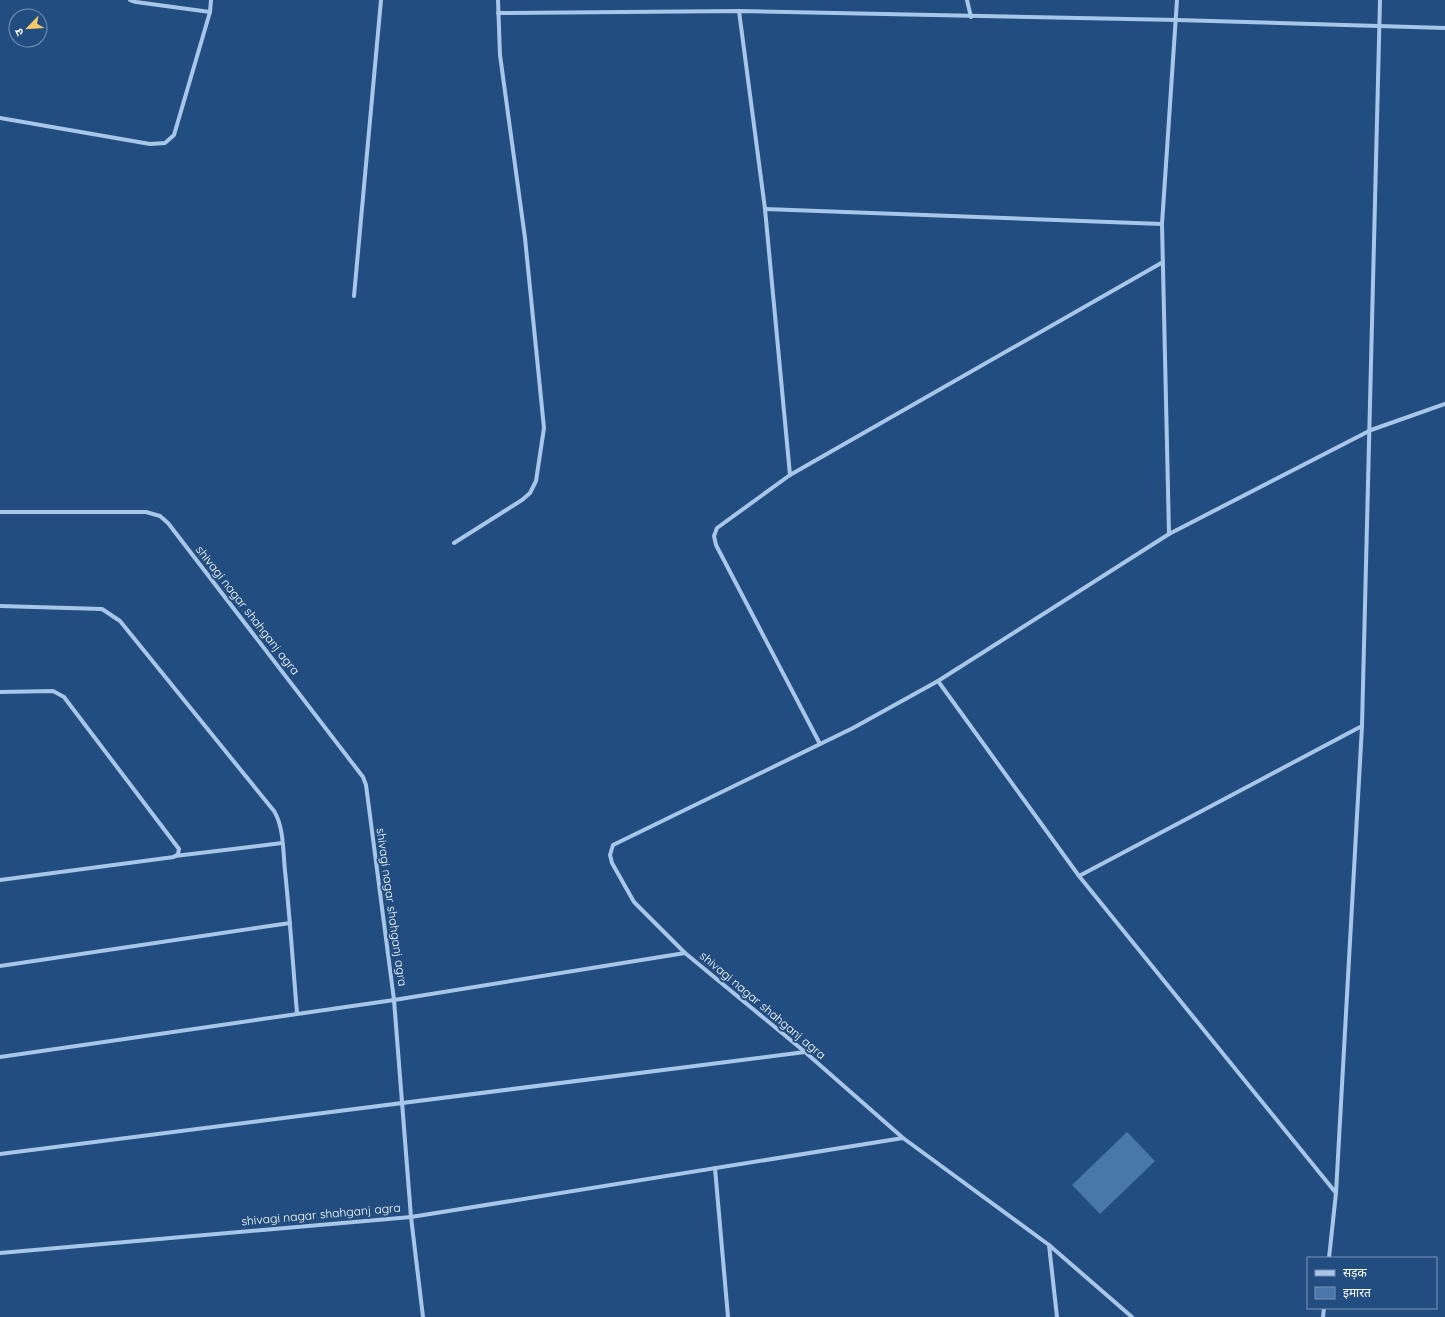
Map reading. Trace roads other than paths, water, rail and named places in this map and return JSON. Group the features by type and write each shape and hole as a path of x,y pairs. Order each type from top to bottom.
{"street":[{"path":"130,0 210,12"},
{"path":"0,118 150,144 165,143 174,135 210,12 211,0"},
{"path":"354,296 381,0"},
{"path":"454,542 522,500 530,493 536,482 544,428 525,238 500,55 498,0"},
{"path":"967,0 971,17"},
{"path":"1170,534 1162,224 1177,20 1177,0"},
{"path":"1329,1257 1336,1194 1362,726 1371,430 1380,0"},
{"path":"498,14 739,11 971,17 1177,20 1380,28 1445,28"},
{"path":"739,11 765,209 790,475"},
{"path":"765,209 1162,224"},
{"path":"820,744 714,536 717,528 790,475 1163,262"},
{"path":"685,953 634,902 612,863 610,855 613,845 853,728 938,681 1170,534 1371,430 1445,404"},
{"name":"shivagi nagar shahganj agra","path":"0,512 146,512 160,516 168,523 363,777 366,785 394,1000 685,953 805,1052 903,1138 1049,1245 1132,1317"},
{"path":"0,606 102,609 120,621 274,811 282,843 290,923 296,1013"},
{"path":"938,681 1079,876 1336,1194"},
{"path":"0,692 53,691 64,697 177,843 179,849 178,854 174,856"},
{"path":"1079,876 1362,726"},
{"path":"0,880 282,843"},
{"path":"0,966 290,923"},
{"path":"0,1057 394,1000 410,1217 423,1317"},
{"path":"0,1154 805,1052"},
{"name":"shivagi nagar shahganj agra","path":"0,1253 410,1217 903,1138"},
{"path":"715,1168 728,1317"},
{"path":"1049,1245 1057,1317"}]}
